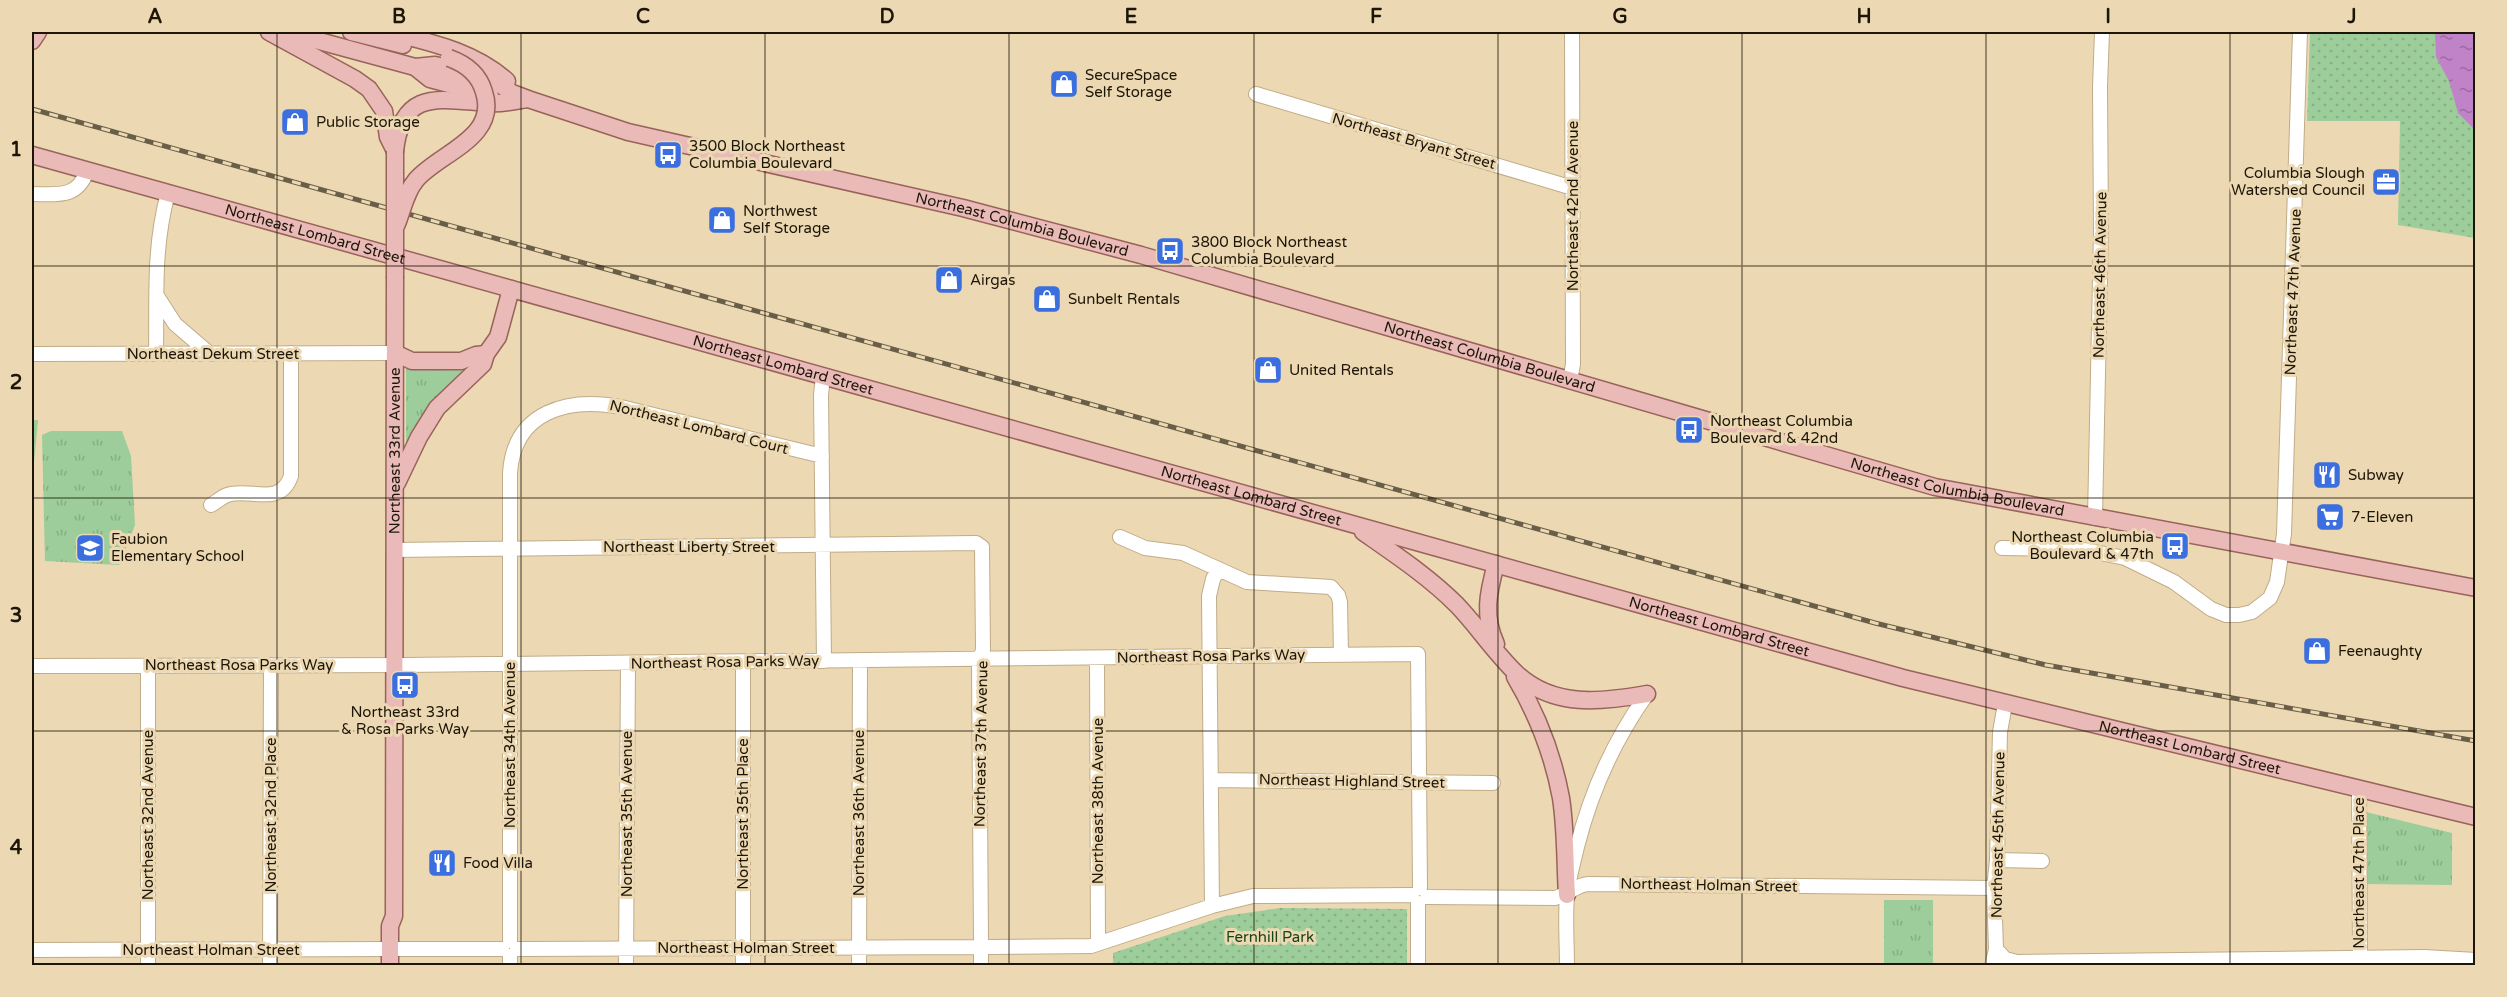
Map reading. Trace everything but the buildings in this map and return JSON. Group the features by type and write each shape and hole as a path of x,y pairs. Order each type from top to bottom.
{"main road":[{"path":"32,41 38,32"},
{"path":"270,32 369,89 384,111 388,137 395,151"},
{"name":"Northeast Columbia Boulevard","path":"286,32 415,67 430,79 490,95 512,93 628,132 921,198 1070,235 1931,486 2475,588"},
{"path":"351,32 449,58 464,64 481,82 486,105 480,125 469,139 417,179 407,194 396,226"},
{"path":"389,32 447,47 478,59 499,73 528,99"},
{"name":"Northeast 33rd Avenue","path":"395,957 390,926 394,916 395,151 398,134 406,115 414,106 433,99 490,103 528,99"},
{"name":"Northeast Lombard Street","path":"32,155 2005,704 2475,817"},
{"path":"395,487 428,421 445,399 483,364 486,354 498,337 511,289"},
{"path":"395,353 412,361 454,362 486,354"},
{"path":"1352,524 1410,566 1456,604 1507,662 1528,682 1564,699 1577,701 1604,701 1647,694"},
{"path":"1496,564 1488,593 1487,614 1494,642 1537,718 1557,781 1563,818 1567,895"}],"street":[{"name":"Northeast 42nd Avenue","path":"1570,381 1574,364 1572,32"},
{"name":"Northeast 46th Avenue","path":"2094,518 2101,230 2102,32"},
{"name":"Northeast 47th Avenue","path":"2282,552 2290,413 2300,32"},
{"name":"Northeast Bryant Street","path":"1256,94 1573,188"},
{"path":"32,195 72,192 83,182 87,171"},
{"path":"156,354 158,234 168,193"},
{"path":"156,296 176,324 210,354"},
{"path":"211,505 228,494 274,494 284,490 291,476 291,353"},
{"name":"Northeast Dekum Street","path":"32,354 395,353"},
{"path":"823,376 821,395 824,661"},
{"name":"Northeast Lombard Court","path":"510,548 510,473 513,451 522,433 531,424 561,407 585,403 621,407 822,456"},
{"path":"1120,537 1145,549 1183,553 1237,578 1258,584 1331,587 1338,595 1340,602 1341,655"},
{"name":"Northeast Liberty Street","path":"394,550 976,543 982,547"},
{"name":"Northeast 37th Avenue","path":"981,951 982,547"},
{"name":"Northeast 34th Avenue","path":"510,548 510,952"},
{"path":"2002,548 2080,549 2125,558 2174,582 2211,609 2232,615 2252,612 2270,598 2276,588 2282,552"},
{"path":"1212,906 1209,596 1218,570"},
{"name":"Northeast Rosa Parks Way","path":"32,666 628,663 1418,654 1419,782"},
{"name":"Northeast 38th Avenue","path":"1097,658 1098,944"},
{"name":"Northeast 36th Avenue","path":"859,966 860,660"},
{"name":"Northeast 35th Place","path":"743,662 743,966"},
{"name":"Northeast 35th Avenue","path":"626,966 628,663"},
{"name":"Northeast 32nd Avenue","path":"148,665 148,966"},
{"name":"Northeast 32nd Place","path":"270,966 271,665"},
{"path":"1567,966 1567,895 1572,864 1598,780 1617,740 1647,694"},
{"name":"Northeast 45th Avenue","path":"1992,966 1996,949 1994,888 1997,860 2000,732 2005,704"},
{"name":"Northeast Highland Street","path":"1211,780 1493,783"},
{"path":"1418,966 1419,782"},
{"name":"Northeast 47th Place","path":"2359,789 2360,957"},
{"path":"1997,860 2042,861"},
{"name":"Northeast Holman Street","path":"32,950 270,950 395,957 626,948 859,948 981,951 1076,948 1098,944 1240,898 1267,895 1555,898 1567,895 1581,885 1588,884 1994,888"},
{"path":"1996,949 2005,959 2017,962 2132,963 2360,957 2475,960"}],"green space":[{"path":"2310,32 2475,32 2475,238 2398,225 2400,121 2307,121"},
{"path":"476,361 408,445 406,445 406,370"},
{"path":"32,420 38,420 34,462 32,462"},
{"path":"51,431 122,431 131,456 135,525 119,565 45,561 42,435"},
{"path":"2362,811 2452,833 2452,885 2363,884"},
{"path":"1884,900 1933,900 1933,963 1884,963"},
{"name":"Fernhill Park","path":"1280,908 1407,909 1407,965 1113,965 1113,953 1225,916"}],"water":[{"path":"2435,32 2475,32 2475,130 2458,113 2449,81 2436,57"}],"railway":[{"path":"32,109 1875,623 2046,665 2476,741"}],"place":[{"name":"SecureSpace Self Storage","path":"1064,84"},
{"name":"Public Storage","path":"295,122"},
{"name":"3500 Block Northeast Columbia Boulevard","path":"668,155"},
{"name":"Columbia Slough Watershed Council","path":"2386,182"},
{"name":"Northwest Self Storage","path":"722,220"},
{"name":"3800 Block Northeast Columbia Boulevard","path":"1170,251"},
{"name":"Airgas","path":"949,280"},
{"name":"Sunbelt Rentals","path":"1047,299"},
{"name":"United Rentals","path":"1268,370"},
{"name":"Northeast Columbia Boulevard & 42nd","path":"1689,430"},
{"name":"Subway","path":"2327,475"},
{"name":"7-Eleven","path":"2330,517"},
{"name":"Northeast Columbia Boulevard & 47th","path":"2175,546"},
{"name":"Faubion Elementary School","path":"90,548"},
{"name":"Feenaughty","path":"2317,651"},
{"name":"Northeast 33rd & Rosa Parks Way","path":"405,685"},
{"name":"Food Villa","path":"442,863"}]}
